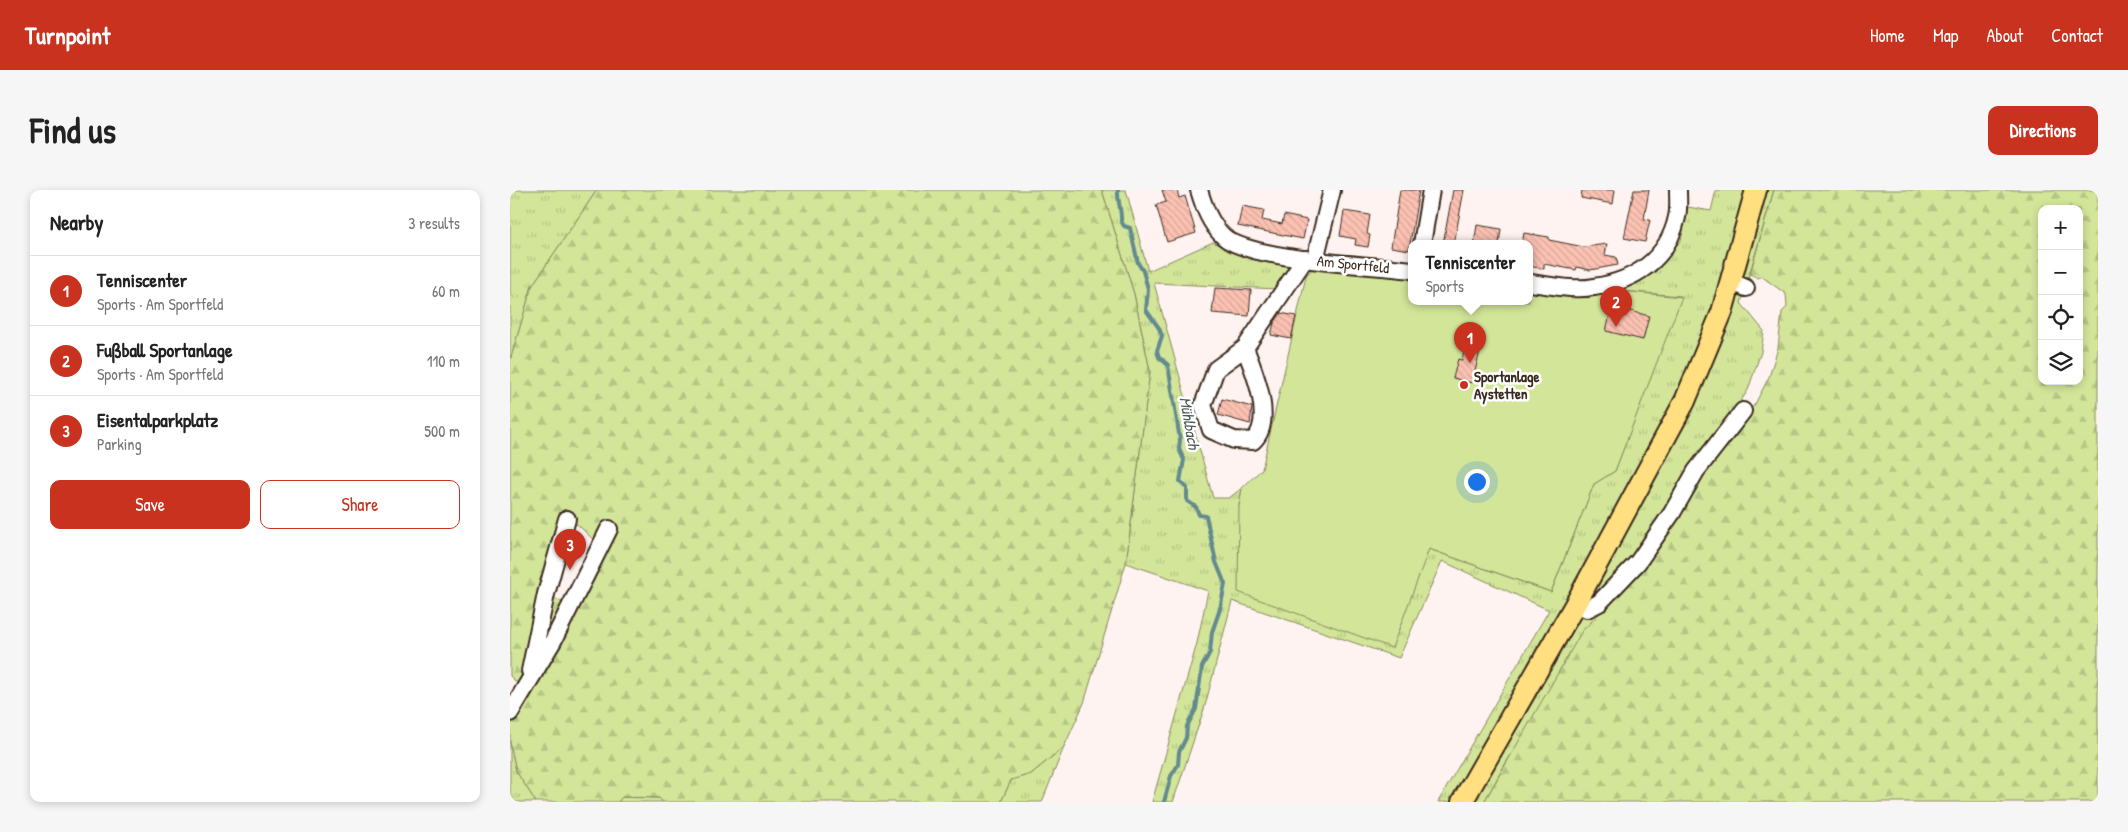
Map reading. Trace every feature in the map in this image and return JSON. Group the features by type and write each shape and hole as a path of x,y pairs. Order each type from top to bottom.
{"main road":[{"path":"1462,802 1576,603 1685,401 1739,285 1756,190"}],"street":[{"name":"Am Sportfeld","path":"1199,190 1205,210 1214,226 1225,238 1260,252 1305,259 1408,270"},
{"path":"1245,348 1258,382 1263,420 1260,435 1253,441 1234,440 1211,430 1203,405 1216,369 1245,348 1305,259 1332,190"},
{"path":"1423,240 1431,190"},
{"path":"1533,283 1593,288 1626,279 1650,265 1670,240 1678,216 1678,190"},
{"path":"1576,603 1587,609 1599,603 1638,562 1672,513 1696,472 1743,411"},
{"path":"528,681 546,594 567,519"},
{"path":"510,713 553,641 609,528"}],"green space":[{"path":"510,190 597,190 532,286 510,361"},
{"path":"597,190 1102,190 1134,294 1150,371 1126,563 1084,703 1064,747 1031,774 1011,780 1001,802 663,802 659,798 622,797 618,802 536,802 516,771 510,742 510,704 520,686 510,676 510,361 532,286","holes":["577,524 600,546 570,606 546,594 563,532"]},
{"path":"1102,190 1126,190 1148,271 1213,242 1234,253 1252,259 1294,266 1277,289 1154,283 1213,498 1229,498 1242,488 1239,506 1429,549 1551,592 1594,484 1615,471 1681,296 1621,291 1654,273 1681,240 1688,207 1711,211 1716,190 1774,190 1741,303 1764,331 1761,352 1748,390 1507,761 1484,802 1438,802 1549,610 1442,561 1399,658 1232,601 1205,706 1173,802 1152,802 1197,643 1208,591 1126,563 1150,371 1134,294"},
{"path":"1774,190 2098,190 2098,802 1484,802 1582,631 1619,594 1700,474 1755,404 1769,377 1778,348 1782,312 1787,307 1786,294 1761,276 1758,278 1750,274"},
{"name":"Sportanlage Aystetten","path":"1313,268 1408,278 1408,305 1533,305 1533,288 1599,294 1621,291 1682,297 1615,471 1594,484 1551,592 1429,549 1392,648 1238,592 1239,506 1242,488 1262,469 1306,276"},
{"path":"510,742 516,771 536,802 510,802"},
{"path":"1064,747 1042,802 1001,802 1011,780 1031,774"},
{"path":"621,797 659,798 663,802 618,802"}],"building":[{"path":"1162,190 1177,190 1179,198 1185,196 1196,233 1167,242 1156,205 1166,202"},
{"path":"1400,190 1419,190 1411,240 1408,240 1408,250 1391,247"},
{"path":"1453,190 1464,190 1455,240 1444,240"},
{"path":"1582,190 1615,190 1613,204 1581,198"},
{"path":"1634,190 1649,190 1644,219 1650,220 1645,242 1624,238"},
{"path":"1242,206 1264,210 1262,220 1282,224 1284,215 1307,220 1303,239 1238,226"},
{"path":"1344,211 1370,215 1367,234 1370,235 1368,247 1355,245 1356,239 1340,236"},
{"path":"1477,225 1501,229 1500,240 1475,240"},
{"path":"1524,233 1549,237 1549,240 1584,247 1607,244 1605,255 1616,257 1618,265 1590,270 1577,267 1576,270 1544,264 1544,269 1533,267 1533,240 1523,240"},
{"path":"1215,288 1251,290 1249,316 1212,313"},
{"path":"1612,306 1649,316 1643,340 1606,331"},
{"path":"1281,313 1296,316 1291,339 1271,335 1274,323"},
{"path":"1468,335 1483,339 1472,383 1453,378 1458,359 1462,360"},
{"path":"1222,399 1252,407 1250,424 1218,415"}],"waterway":[{"name":"Mühlbach","path":"1118,190 1121,221 1124,226 1130,228 1138,263 1143,271 1148,289 1146,310 1159,328 1162,336 1157,351 1159,357 1168,365 1180,440 1179,449 1184,460 1180,481 1187,488 1187,501 1196,507 1199,515 1206,516 1216,562 1225,584 1220,609 1212,632 1210,652 1202,667 1196,709 1187,726 1186,738 1179,752 1178,765 1171,776 1164,802"}],"place":[{"name":"Fußball Sportanlage","path":"1616,327"},
{"name":"Tenniscenter","path":"1470,363"},
{"name":"Sportanlage Aystetten","path":"1464,385"},
{"name":"Eisentalparkplatz","path":"570,570"}]}
